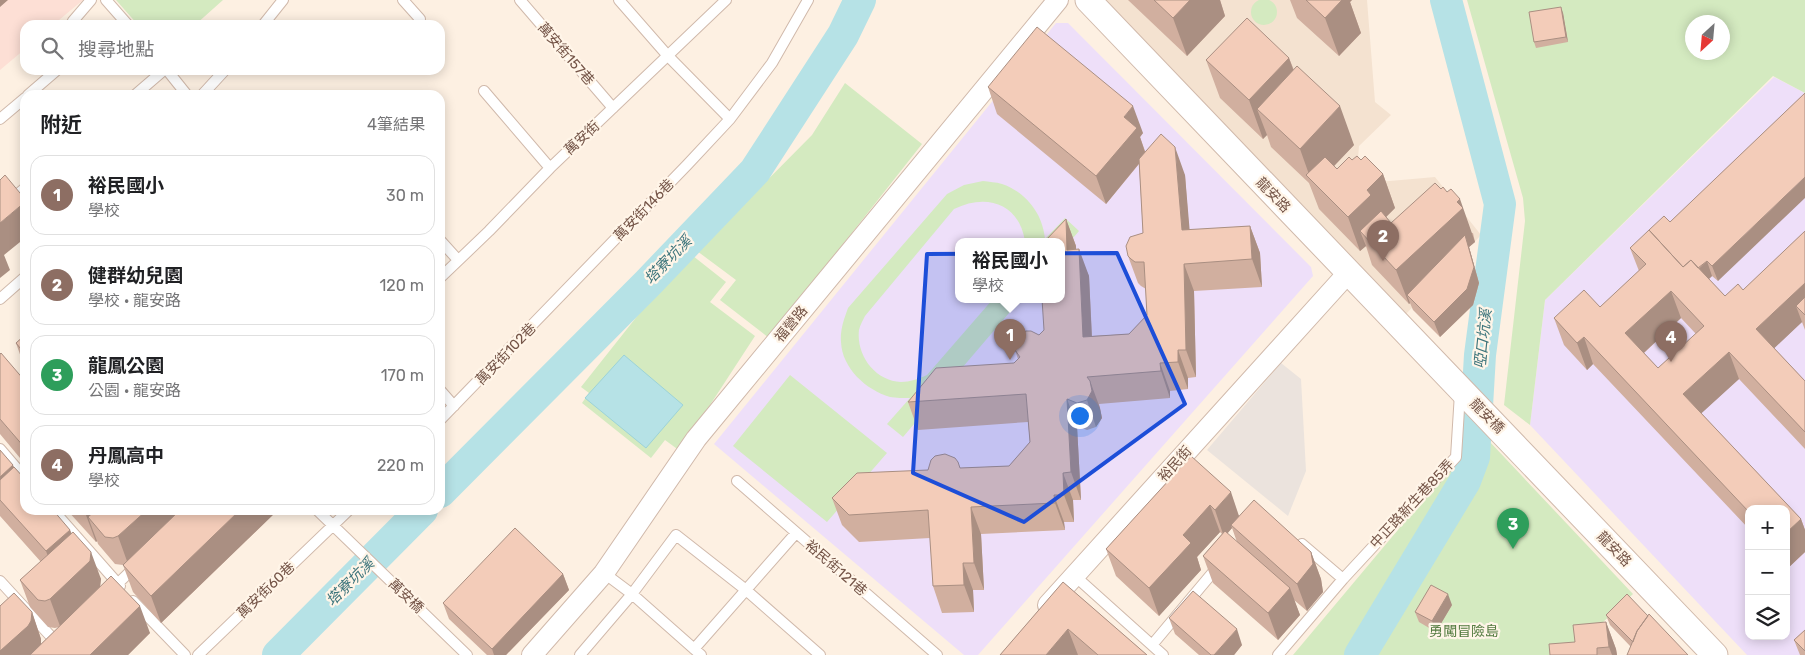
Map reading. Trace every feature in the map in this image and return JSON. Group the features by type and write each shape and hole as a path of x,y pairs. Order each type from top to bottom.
{"street":[{"name":"福營路","path":"532,655 604,573 696,439 1058,0"},
{"name":"龍安路","path":"1088,0 1302,215 1348,273 1460,389"},
{"name":"裕民街","path":"1035,619 1348,273"},
{"name":"龍安橋","path":"1460,389 1513,444"},
{"name":"龍安路","path":"1513,444 1715,655"}],"lane":[{"path":"74,20 91,0"},
{"path":"106,0 124,20"},
{"path":"267,20 283,0"},
{"path":"403,0 420,19"},
{"name":"萬安街157巷","path":"520,0 613,108"},
{"path":"620,0 668,56 730,119"},
{"name":"萬安街","path":"445,273 550,168 726,0"},
{"name":"萬安街146巷","path":"557,301 730,119 772,63 808,0"},
{"path":"34,90 50,75"},
{"path":"141,90 160,75"},
{"path":"170,75 183,90"},
{"path":"207,90 220,75"},
{"path":"484,91 550,168"},
{"path":"0,119 20,102"},
{"path":"0,210 20,192"},
{"path":"445,246 458,260"},
{"path":"0,299 20,281"},
{"name":"萬安街102巷","path":"445,415 557,301"},
{"name":"中正路新生巷85弄","path":"1278,655 1343,580 1456,457 1460,389"},
{"path":"445,396 454,406"},
{"path":"0,449 20,472"},
{"name":"裕民街121巷","path":"737,481 937,655"},
{"path":"57,515 117,584 185,655"},
{"name":"萬安橋","path":"322,515 468,655"},
{"path":"333,526 344,515"},
{"name":"萬安街60巷","path":"198,655 333,526"},
{"path":"604,573 632,594 697,652 746,590 796,533"},
{"path":"580,655 632,594 676,535 746,590 820,655"},
{"path":"1294,538 1343,580"},
{"path":"1152,645 1227,554"},
{"path":"104,597 146,557"},
{"path":"1075,576 1163,655"},
{"path":"0,581 56,642"}],"highlighted area":[{"path":"1117,253 1185,404 1024,522 913,473 927,254"}],"shaded area":[{"path":"0,0 83,0 59,20 20,20 20,53 0,70"},
{"path":"1099,0 1367,0 1375,102 1391,115 1359,146 1356,184 1435,177 1481,235 1406,314"},
{"path":"1056,23 1068,23 1311,267 1313,276 978,655 964,655 714,444"},
{"path":"1774,77 1805,93 1805,655 1747,655 1530,425 1545,300"},
{"path":"1281,363 1301,379 1306,471 1288,516 1207,450"}],"green space":[{"path":"1264,-1 1273,3 1277,12 1273,21 1264,25 1255,21 1251,12 1255,3"},
{"path":"116,0 223,0 201,20 134,20"},
{"path":"1467,0 1805,0 1805,93 1773,76 1545,300 1530,425 1504,405 1525,221 1523,198"},
{"path":"845,83 922,144 769,338 720,300 736,280 697,251 812,135"},
{"path":"983,181 995,182 1019,192 1037,213 1044,230 1045,238 1024,238 1022,228 1016,218 999,205 989,202 978,202 954,209 865,316 859,328 859,339 864,357 875,372 892,381 901,382 927,375 990,303 1018,303 903,437 887,424 910,398 897,398 881,394 857,377 842,352 841,338 844,320 848,308 947,194 964,185"},
{"path":"1065,218 1079,231 1065,247 1065,238 1046,238"},
{"path":"688,252 726,282 710,302 755,336 680,451 665,440 651,458 582,403 589,393 581,387"},
{"path":"790,375 887,453 827,522 733,446"},
{"name":"勇闖冒險島","path":"1489,441 1633,594 1568,655 1293,655 1459,457 1460,472 1416,544 1433,554 1480,476"}],"water":[{"path":"624,355 683,405 646,448 585,398"}],"building":[{"path":"1154,0 1190,0 1173,18"},
{"path":"1306,0 1342,0 1325,18"},
{"path":"1561,7 1566,37 1534,42 1529,12"},
{"path":"1247,18 1289,58 1249,100 1206,60"},
{"path":"1037,27 1133,106 1124,117 1137,128 1096,176 988,87"},
{"path":"1297,66 1340,106 1300,149 1257,109"},
{"path":"1805,93 1805,177 1712,266 1707,261 1698,268 1691,260 1683,267 1649,230 1664,216 1670,222"},
{"path":"1161,134 1175,147 1182,230 1250,226 1252,259 1184,264 1186,350 1178,350 1178,362 1160,363 1161,371 1087,377 1092,391 1087,400 1077,403 1067,399 1071,472 1063,473 1064,495 1054,495 1055,503 971,507 974,563 963,563 964,585 933,586 928,510 849,515 832,498 857,473 928,470 931,460 935,456 945,454 955,458 960,468 1009,466 1030,442 1026,394 908,402 936,368 1014,363 1020,357 1014,345 1018,336 1026,331 1039,335 1044,330 1042,303 1065,303 1065,238 1048,238 1066,219 1067,250 1079,249 1083,337 1129,334 1147,315 1144,262 1135,262 1131,259 1128,256 1126,246 1130,237 1143,233 1139,159"},
{"path":"1357,156 1361,160 1365,156 1383,174 1367,190 1371,195 1348,217 1306,175 1325,157 1337,169 1349,157 1352,160"},
{"path":"5,175 20,193 20,206 0,223 0,180"},
{"path":"1435,183 1441,189 1443,187 1447,192 1451,189 1460,199 1457,202 1463,208 1396,270 1360,231 1381,211 1391,223"},
{"path":"1649,230 1683,267 1691,260 1725,296 1738,284 1743,290 1805,231 1805,283 1756,329 1805,381 1805,432 1729,352 1683,394 1788,505 1745,505 1745,508 1584,337 1577,343 1554,318 1584,290 1600,307 1646,264 1630,248","holes":["1671,291 1704,326 1658,368 1625,333"]},
{"path":"1465,235 1474,267 1467,289 1434,322 1407,295"},
{"path":"1805,297 1805,315 1796,306"},
{"path":"20,339 20,348 16,343"},
{"path":"0,354 20,375 20,442 0,419"},
{"path":"0,450 13,465 0,477"},
{"path":"1191,456 1231,492 1215,510 1210,505 1183,535 1191,543 1149,588 1106,549"},
{"path":"14,467 20,474 20,515 57,515 70,530 46,551 0,500 0,480"},
{"path":"1254,500 1311,552 1313,564 1297,584 1231,525"},
{"path":"1790,507 1801,519 1790,529"},
{"path":"90,515 141,515 118,536 113,538 105,537 88,517"},
{"path":"175,515 235,515 151,596 123,565"},
{"path":"515,528 563,574 492,649 443,603"},
{"path":"1225,531 1290,588 1268,613 1203,556"},
{"path":"73,532 91,552 90,561 50,599 45,601 38,600 20,580"},
{"path":"111,576 140,606 90,655 30,655"},
{"path":"1063,582 1147,655 1098,655 1068,629 1046,655 1000,655"},
{"path":"1431,585 1448,594 1432,621 1415,612"},
{"path":"1193,591 1237,629 1214,655 1211,655 1169,618"},
{"path":"14,593 32,612 31,621 28,626 0,651 0,606"},
{"path":"1627,594 1648,616 1637,631 1633,642 1606,615"},
{"path":"1649,614 1688,655 1627,655 1637,631"},
{"path":"1606,622 1609,647 1597,648 1597,655 1550,655 1549,644 1575,642 1573,625"},
{"path":"1805,630 1805,651 1794,640"}],"waterway":[{"name":"塔寮坑溪","path":"445,487 648,283 755,171 843,35 860,0"},
{"name":"啞口坑溪","path":"1360,655 1465,481 1474,457 1480,355 1500,204 1446,0"},
{"name":"塔寮坑溪","path":"278,655 417,515"}],"place":[{"name":"健群幼兒園","path":"1383,261"},
{"name":"裕民國小","path":"1010,360"},
{"name":"丹鳳高中","path":"1671,362"},
{"name":"龍鳳公園","path":"1513,549"}]}
